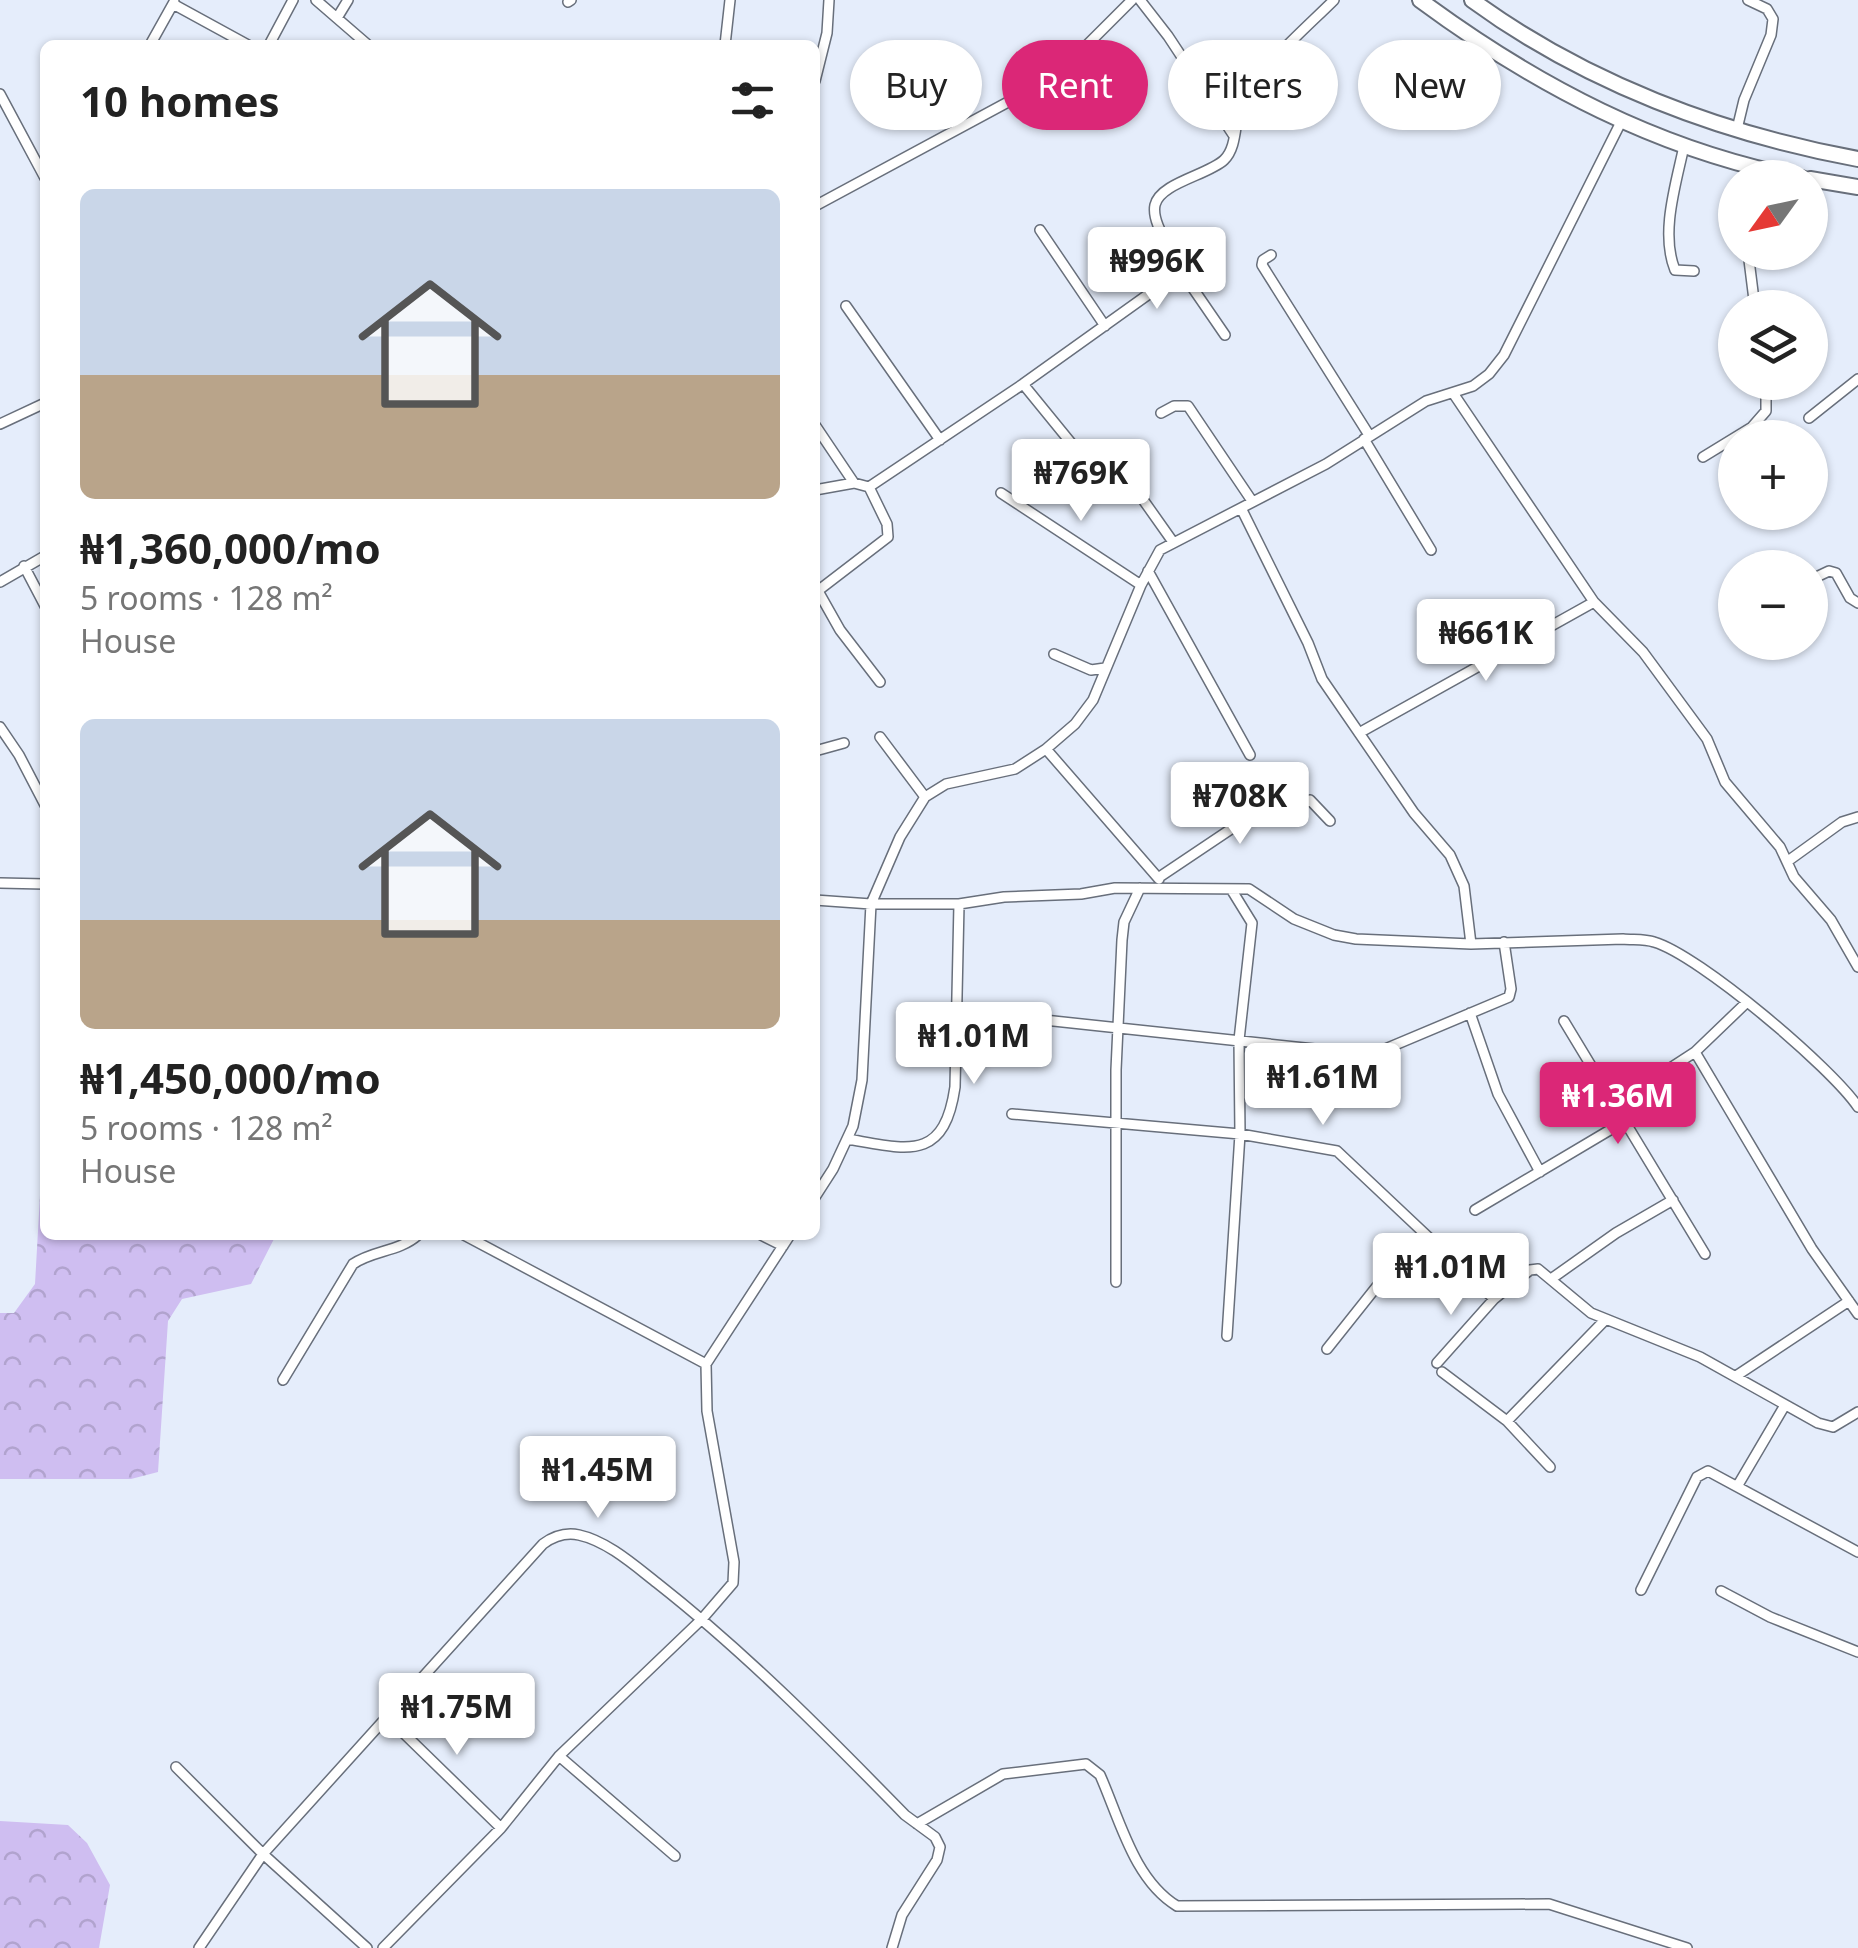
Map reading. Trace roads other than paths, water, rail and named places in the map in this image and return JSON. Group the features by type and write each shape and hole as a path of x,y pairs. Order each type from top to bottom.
{"main road":[{"path":"1420,0 1478,43 1621,122 1720,160"},
{"path":"1472,0 1549,50 1605,80 1807,150 1858,158"},
{"path":"1828,182 1858,187"}],"street":[{"path":"272,40 294,0"},
{"path":"316,0 362,40"},
{"path":"336,18 348,0"},
{"path":"726,40 730,0"},
{"path":"820,61 829,0"},
{"path":"820,203 1021,95 1084,46 1132,0"},
{"path":"1140,0 1234,136"},
{"path":"1225,335 1179,268 1154,208 1159,194 1224,160 1241,103 1257,80 1334,0"},
{"path":"1738,128 1773,19 1767,8 1748,0"},
{"path":"153,40 174,2 239,40"},
{"path":"0,94 40,169"},
{"path":"820,1189 846,1139 862,1080 871,904 894,850 925,797 946,784 1014,769 1046,749 1074,724 1094,700 1141,585 1160,550 1326,464 1426,402 1473,386 1489,374 1504,355 1621,122"},
{"path":"1684,146 1672,201 1670,248 1675,270 1694,271"},
{"path":"1040,230 1105,326"},
{"path":"1270,255 1262,265 1431,550"},
{"path":"820,489 854,483 869,487 1024,384 1174,276 1179,268"},
{"path":"846,306 940,440"},
{"path":"1809,418 1858,379"},
{"path":"1024,384 1085,460 1090,462 1110,453 1173,542"},
{"path":"1453,393 1594,602 1643,652 1707,739 1725,782 1788,861 1794,877 1831,920 1858,966"},
{"path":"1703,456 1752,426 1766,411 1766,400"},
{"path":"0,424 40,406"},
{"path":"1161,413 1174,406 1188,406 1252,501"},
{"path":"820,432 854,483"},
{"path":"820,589 888,537 887,524 869,487"},
{"path":"1001,493 1141,585"},
{"path":"1240,508 1322,679 1414,813 1450,855 1464,886 1471,944"},
{"path":"0,582 40,558"},
{"path":"24,566 40,596"},
{"path":"1828,571 1836,573 1850,598 1858,603"},
{"path":"1148,572 1250,756"},
{"path":"820,598 880,682"},
{"path":"1360,733 1594,602"},
{"path":"1054,654 1091,670 1106,668"},
{"path":"0,727 20,755 40,795"},
{"path":"880,737 925,797"},
{"path":"820,750 844,744"},
{"path":"1046,749 1167,888"},
{"path":"1158,878 1238,825 1310,800 1330,820"},
{"path":"1788,861 1842,822 1858,818"},
{"path":"0,882 40,884"},
{"path":"820,900 960,904 1114,888 1249,888 1294,919 1334,935 1417,943 1624,938 1656,942 1746,1003 1845,1087 1858,1107"},
{"path":"1116,1282 1115,1122 1124,922 1140,888"},
{"path":"1227,1336 1240,1134 1239,1040 1252,923 1230,889"},
{"path":"846,1139 906,1149 924,1147 939,1135 951,1115 960,904"},
{"path":"1034,1019 1371,1055 1509,997 1504,942"},
{"path":"1615,1104 1695,1052 1746,1003"},
{"path":"1470,1012 1498,1094 1540,1172"},
{"path":"1564,1021 1705,1254"},
{"path":"1695,1052 1812,1249 1858,1314"},
{"path":"1012,1114 1240,1134 1337,1151 1494,1299"},
{"path":"1475,1210 1625,1121"},
{"path":"1551,1279 1616,1233 1673,1200"},
{"path":"1327,1349 1401,1256 1425,1236"},
{"path":"284,1380 353,1264 412,1240"},
{"path":"473,1240 706,1364"},
{"path":"772,1240 783,1246"},
{"path":"383,1948 501,1828 559,1756 733,1583 734,1562 707,1411 706,1364 787,1240"},
{"path":"1550,1467 1507,1421 1440,1368 1494,1299 1530,1270 1538,1269 1591,1313 1648,1333 1736,1376 1818,1423 1833,1427 1858,1412"},
{"path":"1736,1376 1849,1300"},
{"path":"1507,1421 1605,1320"},
{"path":"1738,1485 1785,1405"},
{"path":"1642,1590 1697,1477 1708,1471 1858,1552"},
{"path":"199,1948 263,1854 386,1716 554,1536 575,1534 596,1541 633,1564 702,1618 917,1824 935,1836 940,1846 937,1860 902,1915 892,1948"},
{"path":"1722,1591 1770,1617 1858,1652"},
{"path":"386,1716 501,1828"},
{"path":"559,1756 675,1856"},
{"path":"917,1824 1003,1774 1086,1764 1100,1775 1144,1876 1163,1898 1177,1906 1549,1904 1687,1948"},
{"path":"176,1767 263,1854 367,1948"}]}
